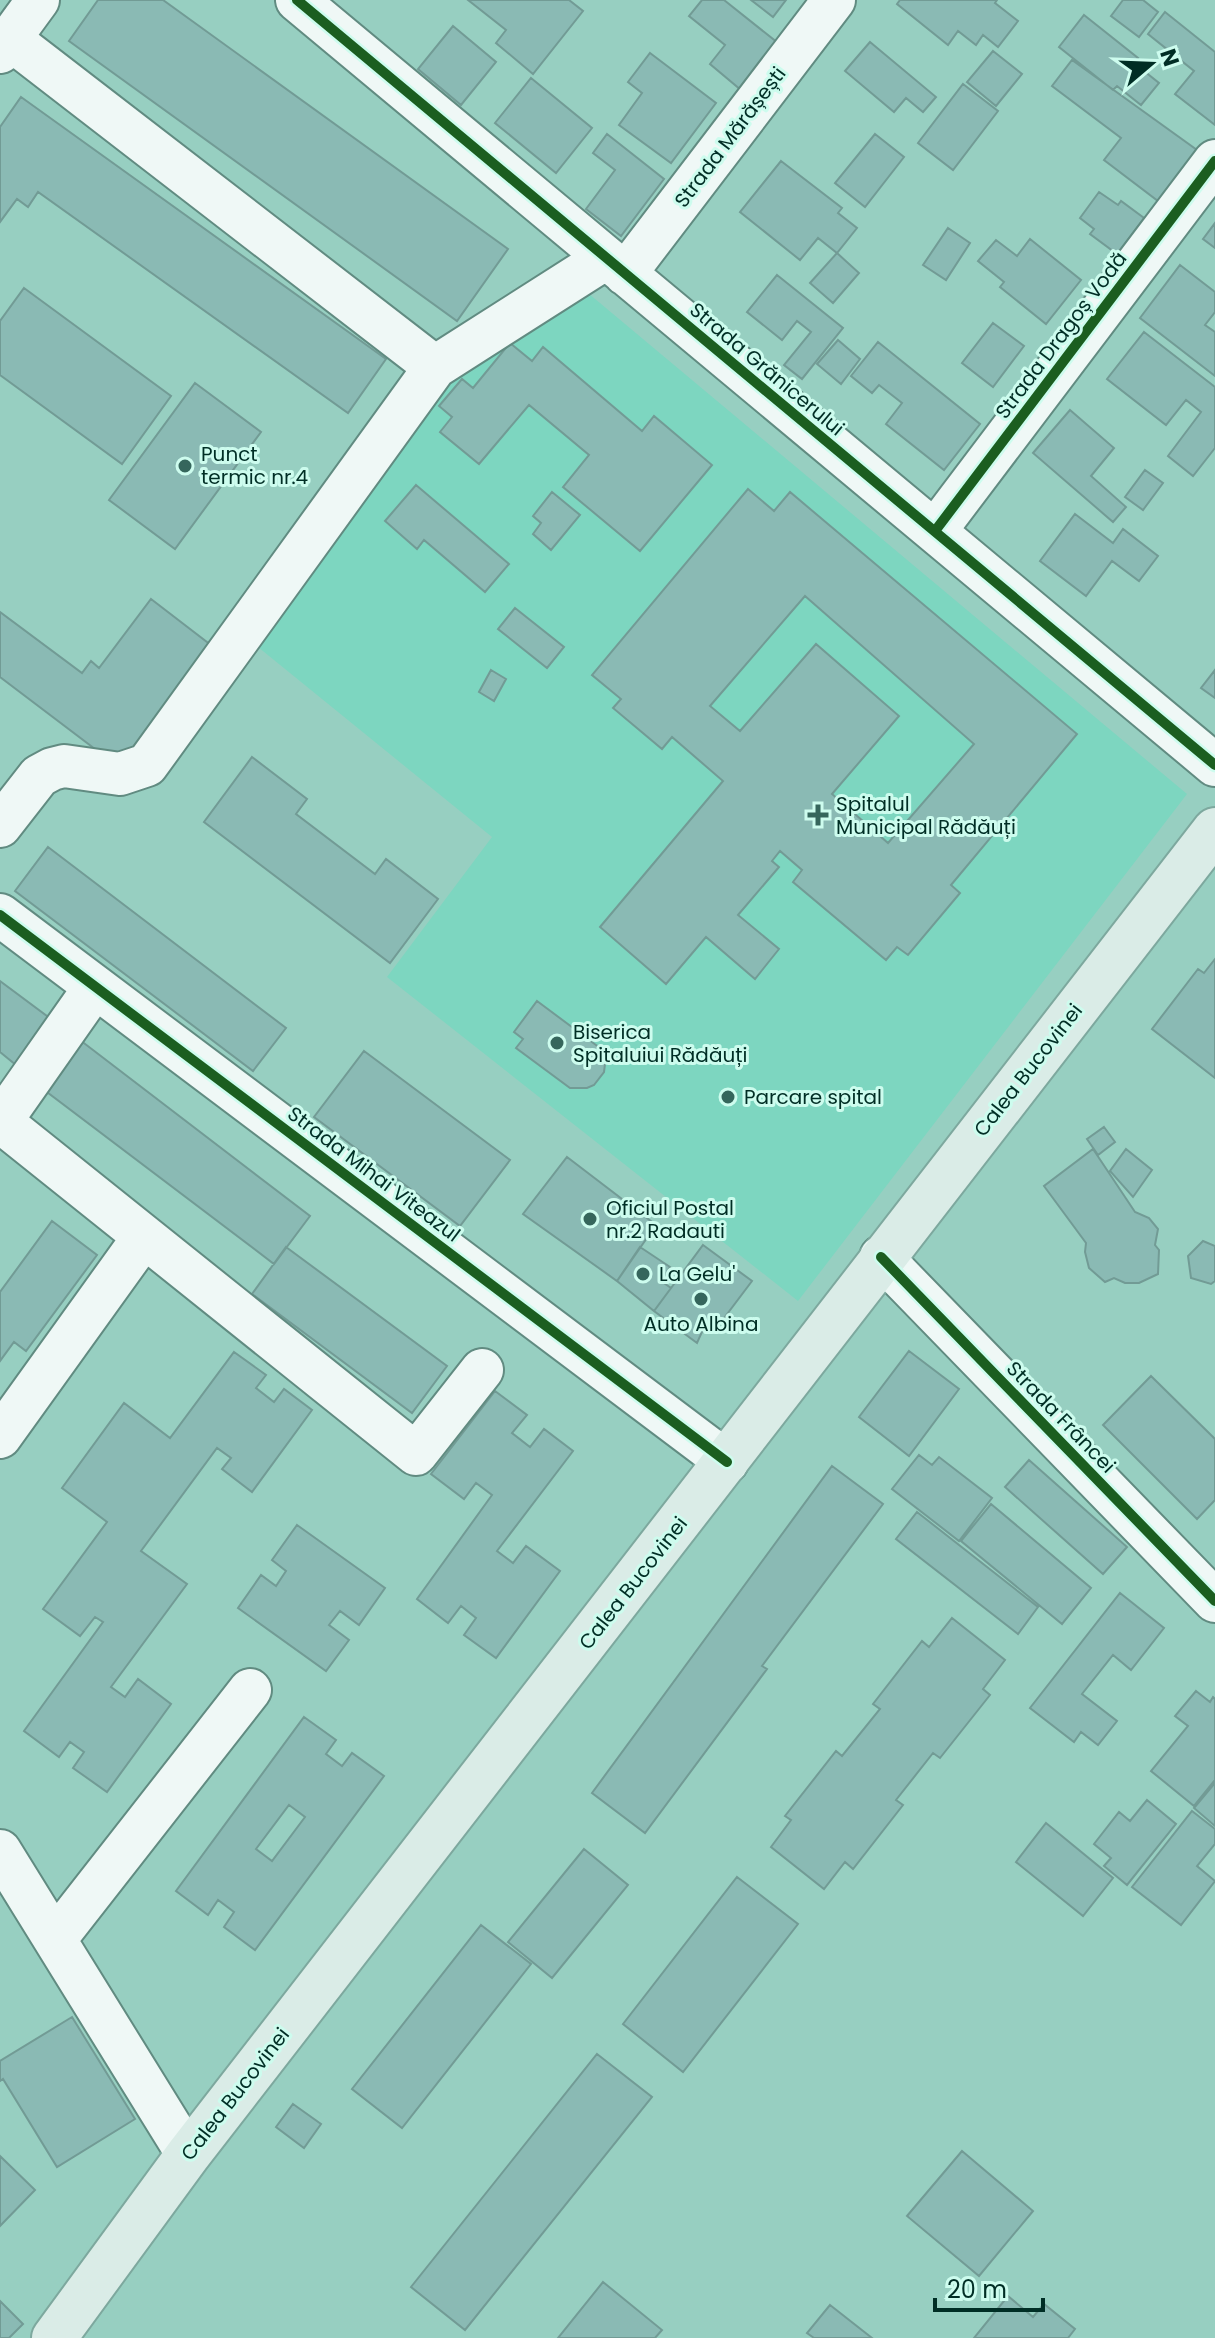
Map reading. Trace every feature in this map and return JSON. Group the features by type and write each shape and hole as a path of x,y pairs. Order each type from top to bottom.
{"main road":[{"name":"Calea Bucovinei","path":"54,2338 188,2155 1215,830"}],"street":[{"path":"38,0 5,46 435,367"},
{"name":"Strada Mărășești","path":"616,266 834,0"},
{"name":"Strada Grănicerului","path":"305,3 1215,765"},
{"name":"Strada Dragoș Vodă","path":"935,531 1215,161"},
{"path":"0,826 39,776 52,769 64,766 120,774 147,765 435,367 616,266"},
{"name":"Strada Mihai Viteazul","path":"0,915 727,1462"},
{"path":"95,987 0,1121 416,1454 482,1370"},
{"path":"0,1437 143,1238"},
{"name":"Strada Frâncei","path":"881,1257 1215,1601"},
{"path":"56,1938 250,1690"},
{"path":"0,1851 188,2155"}],"shaded area":[{"name":"Spitalul Municipal Rădăuți","path":"582,288 1187,794 798,1301 387,977 492,837 253,643 457,376"}],"building":[{"path":"98,0 163,0 508,249 457,321 69,41"},
{"path":"468,0 569,0 583,11 533,74 496,43 506,30"},
{"path":"702,0 724,0 778,43 741,90 710,64 725,45 689,16"},
{"path":"751,0 786,0 773,17"},
{"path":"900,0 997,0 995,3 1018,21 998,47 983,35 976,45 958,31 948,45 897,4"},
{"path":"1123,0 1143,0 1158,12 1139,37 1111,16"},
{"path":"1165,12 1215,52 1215,125 1175,94 1194,71 1148,34"},
{"path":"1084,15 1138,58 1134,63 1159,83 1141,105 1117,86 1113,90 1059,47"},
{"path":"453,26 496,62 461,105 418,69"},
{"path":"870,42 936,97 923,112 906,98 894,112 845,71"},
{"path":"993,51 1022,74 996,106 967,82"},
{"path":"650,53 716,103 671,163 619,125 642,93 628,82"},
{"path":"1072,60 1197,150 1158,201 1104,160 1121,138 1052,86"},
{"path":"531,78 592,128 556,173 495,123"},
{"path":"963,84 998,111 953,170 918,143"},
{"path":"21,97 386,359 348,413 38,192 28,207 17,199 0,222 0,127"},
{"path":"607,134 664,179 621,236 586,209 615,170 593,153"},
{"path":"875,134 904,157 865,207 835,183"},
{"path":"781,161 842,208 838,213 857,228 837,253 818,238 800,260 740,212"},
{"path":"1099,192 1118,205 1121,201 1144,218 1117,254 1090,234 1094,229 1080,218"},
{"path":"1215,223 1215,248 1203,239"},
{"path":"948,228 970,243 946,280 923,265"},
{"path":"1030,239 1081,280 1046,324 1000,287 1004,282 978,261 996,240 1017,256"},
{"path":"837,253 859,273 833,303 810,283"},
{"path":"1180,265 1215,292 1215,312 1205,325 1215,332 1215,376 1140,318"},
{"path":"777,275 843,328 802,379 784,365 811,332 797,321 782,340 747,312"},
{"path":"24,288 171,396 122,464 0,375 0,321"},
{"path":"993,323 1024,346 993,387 962,363"},
{"path":"1144,332 1215,387 1215,448 1193,476 1168,456 1201,412 1186,400 1166,425 1107,379"},
{"path":"838,340 860,359 841,384 817,364"},
{"path":"878,342 980,424 944,470 886,424 902,403 879,385 872,393 851,376"},
{"path":"510,343 532,361 543,347 642,431 654,416 712,465 640,551 563,487 589,455 529,405 479,464 440,432 452,417 439,406 462,379 473,388"},
{"name":"Punct termic nr.4","path":"195,383 261,432 175,549 109,500"},
{"path":"1070,410 1114,448 1091,476 1126,507 1113,522 1033,453"},
{"path":"1145,470 1163,483 1143,510 1125,497"},
{"path":"416,485 509,564 485,592 424,540 417,549 385,521"},
{"path":"748,489 774,511 790,492 1077,734 951,885 960,893 908,955 897,947 886,960 793,882 802,870 780,851 772,861 779,867 738,915 779,949 755,979 706,937 666,984 600,927 723,781 672,737 662,749 613,708 621,699 592,675","holes":["805,596 974,744 888,843 832,794 899,716 816,644 740,731 710,706"]},
{"path":"552,492 580,515 551,550 533,534 541,523 533,516"},
{"path":"1075,514 1113,543 1123,529 1158,556 1139,581 1112,561 1086,596 1040,561"},
{"path":"151,599 216,649 124,771 0,677 0,612 82,673 91,661 99,668"},
{"path":"515,608 564,647 547,668 498,629"},
{"path":"491,670 506,679 494,701 479,692"},
{"path":"1215,670 1215,698 1201,688"},
{"path":"252,757 307,799 296,814 375,874 386,859 438,899 390,963 204,822"},
{"path":"48,847 286,1028 253,1071 15,891"},
{"path":"1215,959 1215,1078 1152,1029 1198,969 1204,973"},
{"path":"0,981 51,1019 16,1065 0,1052"},
{"name":"Biserica Spitaluiui Rădăuți","path":"537,1001 600,1048 604,1072 594,1085 570,1088 516,1048 523,1039 514,1032"},
{"path":"76,1037 310,1216 274,1264 39,1086"},
{"path":"364,1051 510,1160 460,1226 314,1117"},
{"path":"1104,1127 1115,1142 1098,1155 1087,1139"},
{"path":"1093,1149 1135,1212 1149,1218 1158,1229 1155,1245 1159,1250 1158,1274 1139,1283 1125,1283 1114,1278 1105,1282 1089,1268 1086,1243 1044,1186"},
{"path":"1126,1149 1152,1170 1133,1197 1110,1171"},
{"name":"Oficiul Postal nr.2 Radauti","path":"567,1157 656,1225 617,1281 523,1214"},
{"path":"52,1221 97,1255 26,1351 14,1342 0,1361 0,1292"},
{"path":"1203,1241 1215,1246 1215,1281 1211,1284 1191,1278 1188,1256"},
{"name":"Auto Albina","path":"703,1245 752,1281 715,1330 706,1323 697,1343 654,1311"},
{"path":"286,1247 447,1366 412,1413 252,1294"},
{"name":"La Gelu'","path":"640,1247 670,1267 661,1281 671,1288 654,1311 617,1281"},
{"path":"909,1351 959,1389 909,1456 859,1417"},
{"path":"234,1352 266,1375 256,1388 274,1402 284,1389 312,1410 252,1492 222,1469 231,1458 217,1448 141,1551 187,1584 111,1687 125,1697 138,1679 171,1704 107,1792 73,1768 84,1752 70,1742 59,1757 24,1731 103,1622 95,1617 80,1636 43,1609 107,1522 62,1488 124,1403 170,1438"},
{"path":"1151,1376 1215,1439 1215,1500 1197,1519 1103,1425"},
{"path":"495,1391 527,1415 512,1433 530,1447 544,1429 573,1451 497,1551 513,1563 526,1546 560,1571 496,1658 464,1635 476,1618 461,1606 448,1623 417,1599 492,1495 476,1483 464,1499 431,1474"},
{"path":"919,1455 932,1465 939,1457 992,1498 959,1541 892,1489"},
{"path":"1029,1460 1127,1547 1103,1574 1005,1487"},
{"path":"832,1466 883,1504 762,1666 767,1669 645,1833 592,1793"},
{"path":"991,1504 1091,1588 1062,1624 961,1541"},
{"path":"917,1512 1038,1607 1018,1634 896,1539"},
{"path":"297,1525 385,1588 359,1625 340,1611 329,1625 349,1640 326,1671 238,1608 261,1575 276,1586 286,1571 272,1560"},
{"path":"1120,1593 1164,1628 1131,1670 1113,1655 1082,1694 1117,1721 1098,1745 1081,1732 1074,1742 1030,1708"},
{"path":"952,1618 1005,1660 983,1689 990,1695 940,1758 933,1753 896,1800 903,1805 853,1869 845,1862 824,1889 771,1847 791,1820 785,1816 836,1751 842,1756 880,1709 873,1704 922,1641 929,1647"},
{"path":"1196,1691 1210,1702 1213,1697 1215,1699 1215,1780 1194,1806 1151,1771 1188,1726 1175,1716"},
{"path":"304,1717 336,1740 326,1754 342,1766 352,1753 384,1776 255,1950 224,1927 234,1912 218,1900 208,1915 176,1891","holes":["289,1805 305,1817 272,1861 256,1849"]},
{"path":"1215,1783 1215,1826 1194,1808"},
{"path":"1147,1800 1176,1824 1127,1885 1104,1866 1111,1858 1094,1844 1119,1812 1130,1821"},
{"path":"1192,1811 1215,1829 1215,1844 1197,1866 1215,1881 1181,1925 1132,1887"},
{"path":"1046,1823 1113,1878 1083,1916 1016,1862"},
{"path":"584,1849 628,1885 552,1978 508,1942"},
{"path":"737,1877 798,1924 683,2072 623,2024"},
{"path":"481,1925 531,1964 402,2128 352,2089"},
{"path":"72,2017 135,2119 57,2167 3,2079 0,2081 0,2061"},
{"path":"597,2054 652,2097 465,2330 411,2287"},
{"path":"293,2104 321,2124 304,2148 276,2127"},
{"path":"962,2151 1033,2211 979,2276 907,2216"},
{"path":"0,2156 35,2190 0,2226"},
{"path":"603,2282 662,2330 655,2338 558,2338"},
{"path":"1008,2296 1033,2317 1044,2304 1075,2329 1068,2338 974,2338"},
{"path":"0,2301 23,2324 9,2338 0,2338"},
{"path":"830,2305 872,2338 814,2338 807,2333"}],"cycle path":[{"path":"297,0 1215,765"},
{"path":"935,531 1215,161"},
{"path":"0,915 727,1462"},
{"path":"881,1257 1215,1601"}],"place":[{"name":"Punct termic nr.4","path":"185,466"},
{"name":"Spitalul Municipal Rădăuți","path":"818,815"},
{"name":"Biserica Spitaluiui Rădăuți","path":"557,1043"},
{"name":"Parcare spital","path":"728,1097"},
{"name":"Oficiul Postal nr.2 Radauti","path":"590,1219"},
{"name":"La Gelu'","path":"643,1274"},
{"name":"Auto Albina","path":"701,1299"}]}
